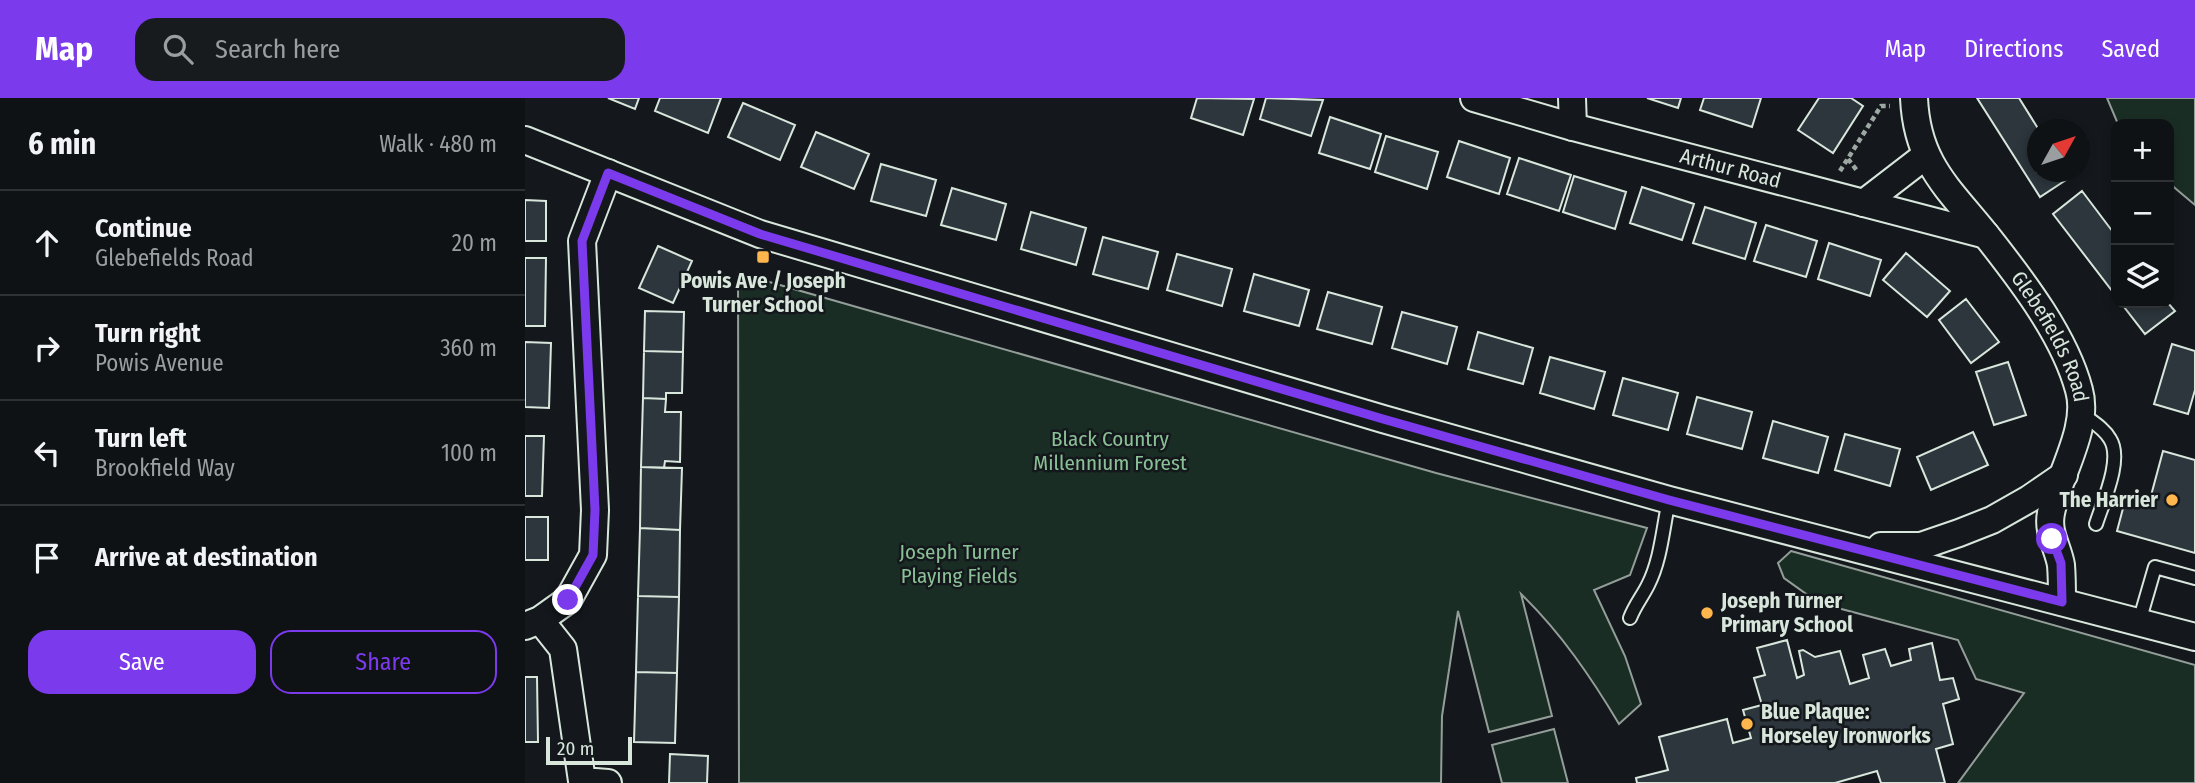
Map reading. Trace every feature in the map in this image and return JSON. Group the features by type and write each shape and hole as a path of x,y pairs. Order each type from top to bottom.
{"street":[{"name":"Arthur Road","path":"1474,98 1573,127 1986,235"},
{"path":"1572,98 1573,127"},
{"name":"Glebefields Road","path":"1914,101 1915,121 1925,156 1940,179 2007,262 2057,337 2080,394 2081,413 2050,515 2052,539 2061,563 2062,602"},
{"path":"525,139 760,234 1383,419 1669,500 2195,637"},
{"path":"1864,203 1925,156"},
{"path":"585,782 563,649 532,623 568,600 593,555 595,510 582,241 608,173"},
{"path":"1844,546 1921,545 1959,533 2001,514 2064,475"}],"lane":[{"path":"2081,413 2101,428 2115,449 2114,464 2096,524"},
{"path":"1630,618 1635,603 1648,585 1655,564 1669,500"},
{"path":"2139,622 2155,568 2195,578"}],"path":[{"path":"1828,194 1881,106 1914,101"}],"green space":[{"path":"2107,98 2195,98 2195,205 2174,187 2174,119 2116,119"},
{"name":"Joseph Turner Playing Fields","path":"738,273 1436,473 1647,528 1630,575 1594,590 1625,656 1641,704 1619,724 1575,656 1521,594 1552,716 1489,732 1458,611 1442,716 1441,783 739,783"},
{"path":"1791,551 2195,665 2195,783 1958,783 2024,693 1976,679 1958,640 1819,603 1784,578 1778,563"},
{"path":"1554,729 1568,783 1502,783 1492,745"}],"building":[{"path":"608,98 639,98 635,109"},
{"path":"660,98 721,98 708,133 655,111"},
{"path":"1197,98 1254,99 1243,135 1191,118"},
{"path":"1266,98 1323,100 1311,136 1260,119"},
{"path":"1647,98 1681,98 1678,108"},
{"path":"1704,98 1761,98 1752,127 1700,110"},
{"path":"1819,98 1851,98 1863,106 1833,153 1798,130"},
{"path":"1977,98 2019,98 2032,119 2027,119 2027,177"},
{"path":"743,103 795,125 780,160 728,137"},
{"path":"1330,117 1381,134 1370,169 1319,153"},
{"path":"816,132 869,154 854,189 801,167"},
{"path":"1386,136 1438,152 1427,189 1375,172"},
{"path":"1459,141 1510,158 1499,194 1447,177"},
{"path":"1519,158 1571,175 1559,211 1507,194"},
{"path":"881,164 936,180 926,216 871,201"},
{"path":"1574,176 1626,192 1615,229 1563,212"},
{"path":"2030,182 2063,182 2040,197"},
{"path":"1642,187 1694,204 1682,240 1630,223"},
{"path":"952,188 1006,204 996,240 941,225"},
{"path":"2082,191 2111,229 2111,289 2053,214"},
{"path":"525,200 546,201 546,241 525,241"},
{"path":"1705,207 1756,223 1745,259 1693,243"},
{"path":"1031,212 1086,228 1076,265 1021,249"},
{"path":"1766,225 1817,241 1806,277 1754,261"},
{"path":"1103,237 1158,252 1148,289 1093,274"},
{"path":"1829,243 1881,260 1870,296 1818,279"},
{"path":"658,246 692,261 673,303 639,288"},
{"path":"1906,253 1950,291 1927,317 1883,280"},
{"path":"1177,254 1232,269 1222,306 1167,290"},
{"path":"525,258 546,258 545,326 525,326"},
{"path":"1254,274 1309,290 1299,326 1244,311"},
{"path":"1328,292 1382,307 1372,344 1317,329"},
{"path":"1966,299 1999,342 1971,363 1939,320"},
{"path":"2125,308 2172,308 2175,311 2145,334"},
{"path":"645,311 684,312 683,352 644,351"},
{"path":"1402,312 1457,327 1447,364 1392,348"},
{"path":"1478,332 1533,348 1523,384 1468,369"},
{"path":"525,342 551,343 549,408 525,407"},
{"path":"2172,344 2195,351 2195,390 2188,414 2154,404"},
{"path":"644,351 683,352 682,393 666,393 666,399 643,398"},
{"path":"1550,357 1605,372 1594,409 1540,393"},
{"path":"2008,362 2026,415 1994,425 1976,372"},
{"path":"1623,378 1678,393 1668,430 1613,415"},
{"path":"1697,397 1752,412 1742,449 1687,434"},
{"path":"643,398 666,399 665,412 681,412 680,462 665,461 664,468 641,467"},
{"path":"1773,421 1828,437 1818,473 1763,458"},
{"path":"1973,432 1988,465 1931,490 1917,457"},
{"path":"1845,434 1900,449 1890,486 1835,470"},
{"path":"525,436 544,436 542,496 525,496"},
{"name":"The Harrier","path":"2163,451 2195,460 2195,553 2117,531 2126,497 2149,503"},
{"path":"641,467 682,468 680,530 640,528"},
{"path":"525,517 548,517 548,560 525,560"},
{"path":"640,528 680,530 679,597 638,596"},
{"path":"638,596 679,597 677,673 636,672"},
{"path":"1787,640 1797,678 1804,675 1799,651 1803,650 1815,657 1840,651 1850,684 1869,678 1863,655 1885,649 1891,666 1911,660 1909,649 1932,643 1940,680 1953,678 1959,699 1943,704 1953,744 1936,749 1945,783 1881,783 1877,771 1835,783 1637,783 1636,778 1668,770 1659,737 1727,719 1733,743 1751,738 1743,710 1762,705 1754,678 1765,675 1757,648"},
{"path":"636,672 677,673 675,743 634,742"},
{"path":"525,677 537,677 538,742 525,742"},
{"path":"670,754 708,756 707,783 669,783"}],"place":[{"name":"Powis Ave / Joseph Turner School","path":"763,257"},
{"name":"The Harrier","path":"2172,500"},
{"name":"Joseph Turner Primary School","path":"1707,613"},
{"name":"Blue Plaque: Horseley Ironworks","path":"1747,724"}],"route":[{"path":"568,600 593,555 595,510 582,241 608,173 760,234 1383,419 1669,500 2062,602 2061,563 2052,539"}],"park label":[{"name":"Black Country Millennium Forest","path":"1110,451"}]}
